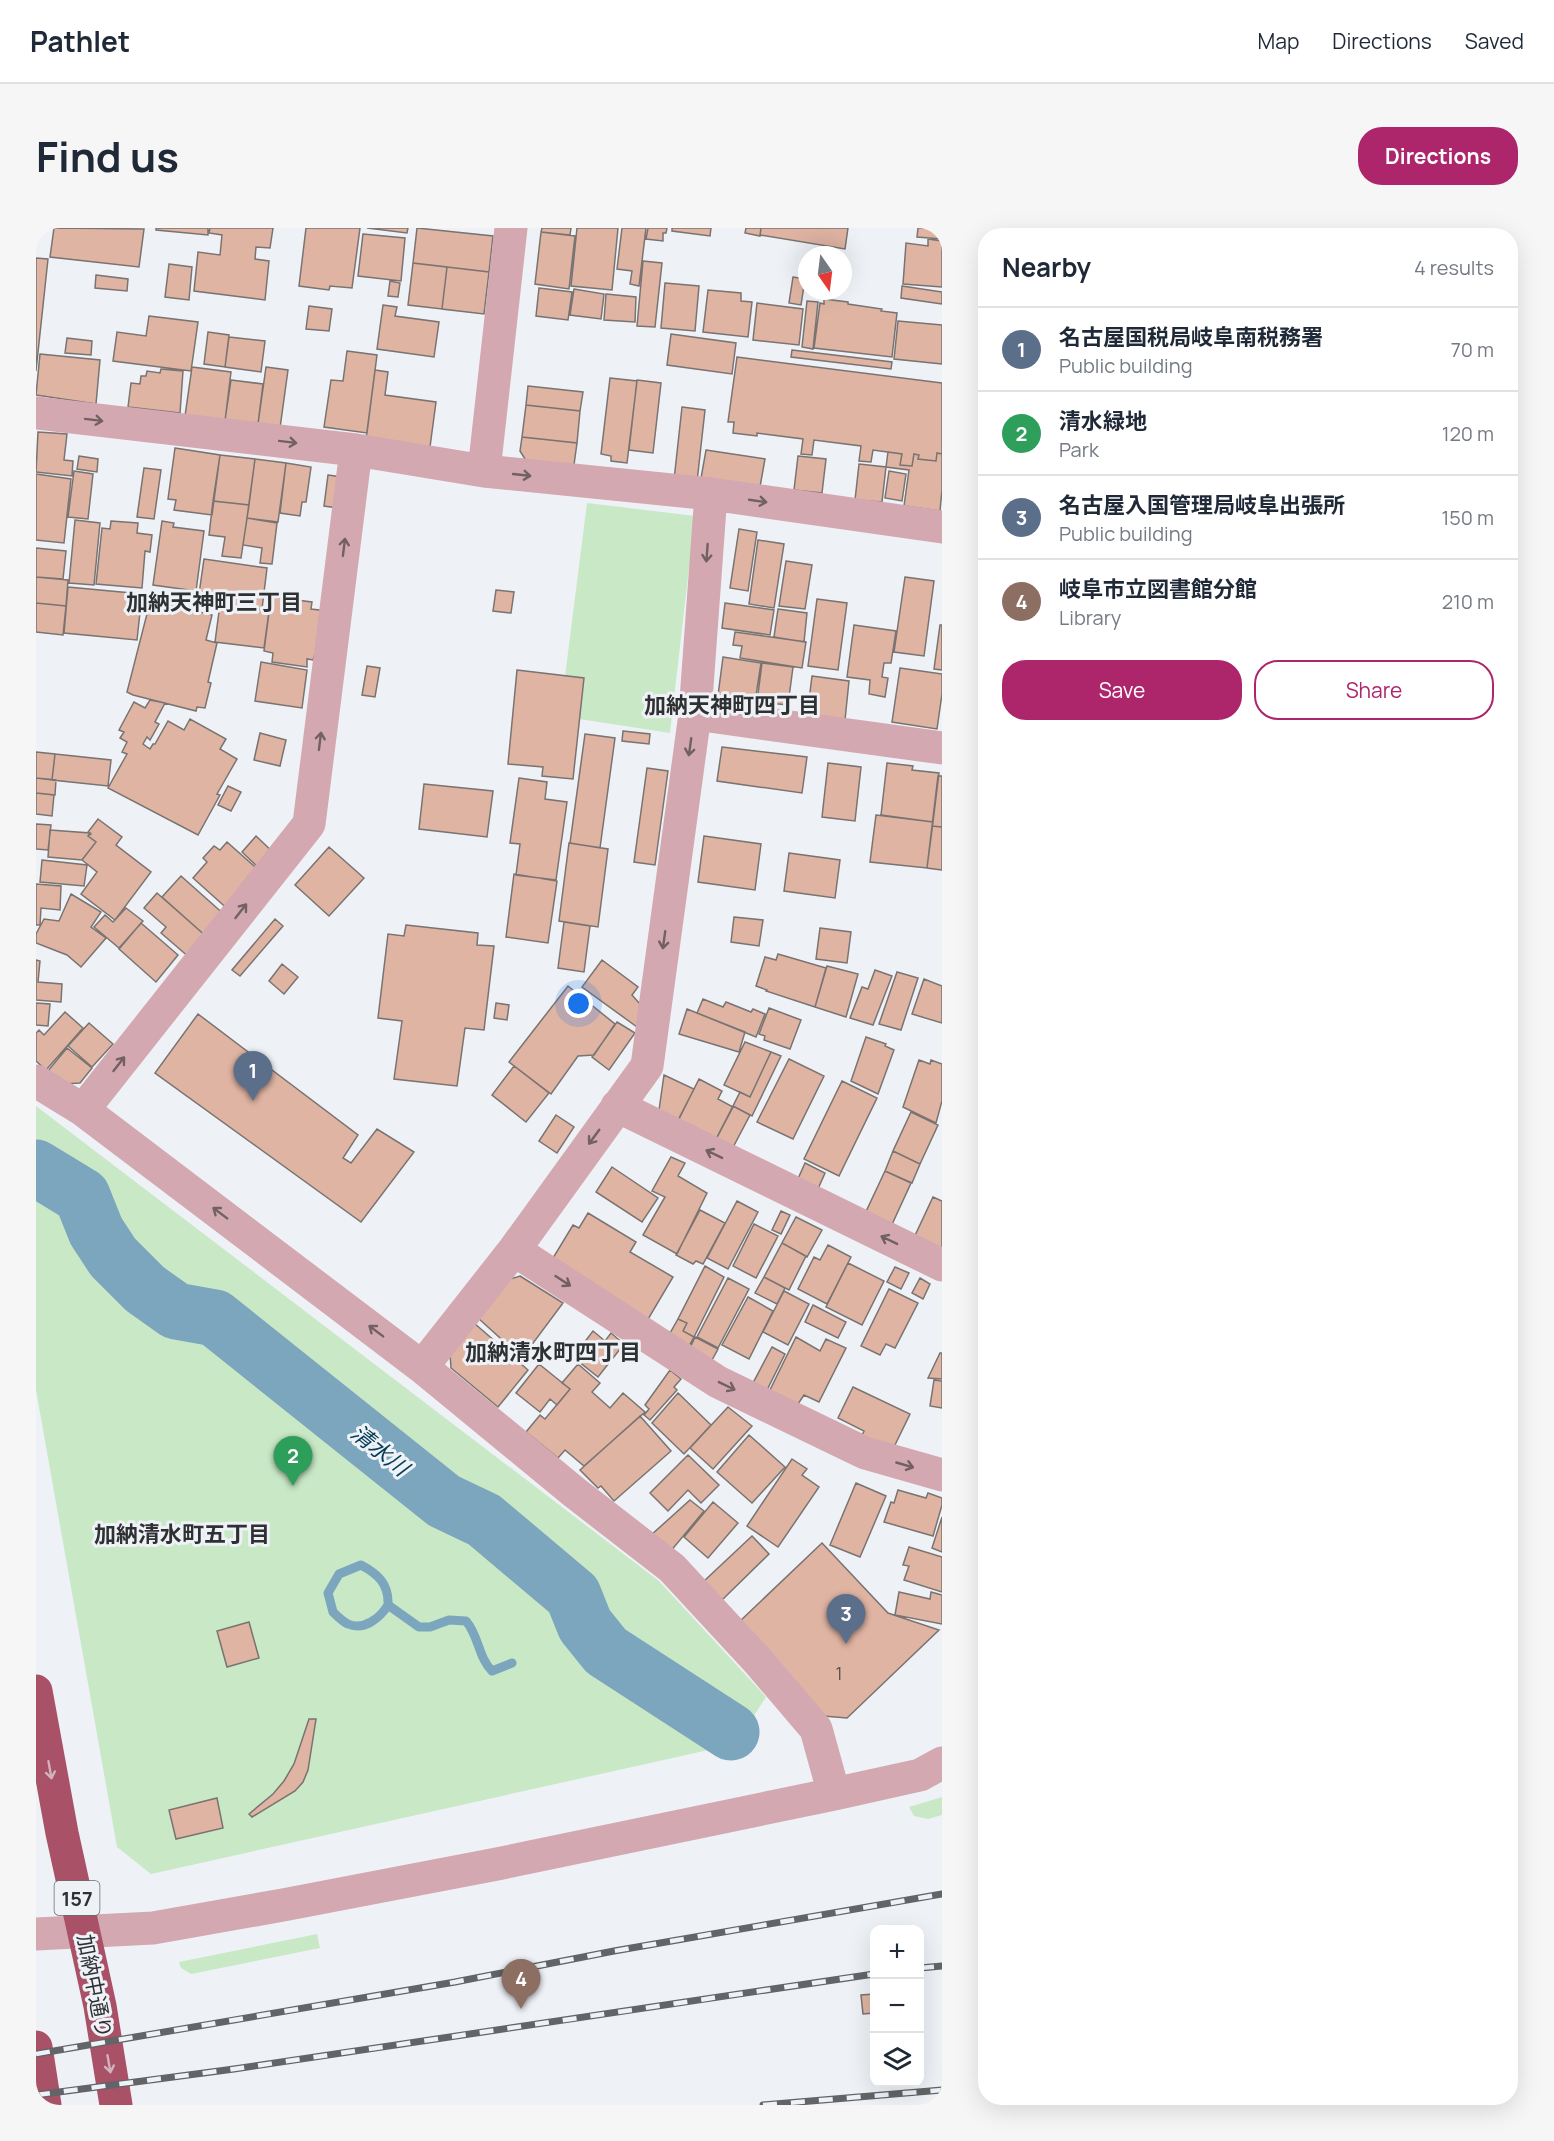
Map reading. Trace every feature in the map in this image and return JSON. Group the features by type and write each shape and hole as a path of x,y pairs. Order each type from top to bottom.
{"highway":[{"name":"加納中通り","path":"36,1691 62,1833 100,2006 116,2105"},
{"path":"36,2047 45,2105"}],"street":[{"path":"484,471 511,228"},
{"path":"36,413 356,450 484,471 711,494 942,527"},
{"path":"83,1110 309,824 356,450"},
{"path":"422,1367 514,1250 647,1066 695,714 711,494"},
{"path":"695,714 942,748"},
{"path":"36,1081 83,1110 422,1367 574,1492 672,1568 758,1661 816,1729 834,1794"},
{"path":"617,1106 942,1265"},
{"path":"514,1250 718,1382 865,1453 942,1475"},
{"path":"36,1934 153,1928 283,1905 497,1864 834,1794 920,1775 942,1763"}],"green space":[{"path":"587,503 695,516 670,733 560,716"},
{"path":"36,1106 659,1581 766,1697 755,1714 722,1747 151,1874 117,1847 36,1390"},
{"path":"942,1797 942,1815 928,1819 914,1816 909,1807"},
{"path":"317,1934 320,1948 191,1974 181,1968 179,1962"}],"building":[{"path":"54,228 144,229 139,267 50,257"},
{"path":"156,228 208,228 208,235 156,230"},
{"path":"210,228 273,228 270,248 256,247 255,259 269,261 265,300 194,291 198,252 220,255 222,235 209,233"},
{"path":"306,228 360,228 352,288 330,286 329,290 299,286"},
{"path":"367,228 408,228 407,233"},
{"path":"417,228 493,236 489,272 413,263"},
{"path":"542,228 571,228 570,235 541,232"},
{"path":"577,228 618,228 612,290 571,286"},
{"path":"622,228 646,228 639,286 630,284 632,271 617,269"},
{"path":"648,228 667,228 666,233 663,233 663,241 646,239"},
{"path":"672,228 711,228 710,236 672,231"},
{"path":"746,228 761,228 760,236 745,233"},
{"path":"761,228 848,228 845,246 827,246 760,235"},
{"path":"918,228 942,228 942,239 917,237"},
{"path":"541,232 575,236 569,289 535,284"},
{"path":"363,234 405,238 401,281 358,276"},
{"path":"928,239 942,241 942,287 903,284 906,243 928,246"},
{"path":"36,258 48,259 36,371"},
{"path":"643,261 662,263 655,327 637,326"},
{"path":"413,263 447,267 442,309 408,305"},
{"path":"169,264 192,267 189,300 165,297"},
{"path":"447,267 489,272 484,314 442,309"},
{"path":"96,275 128,279 127,291 95,288"},
{"path":"793,277 798,278 798,300 802,300 801,305 789,303"},
{"path":"390,281 400,283 398,297 388,296"},
{"path":"665,283 699,286 695,331 661,328"},
{"path":"902,286 942,292 942,304 901,298"},
{"path":"539,288 572,292 568,320 536,316"},
{"path":"574,289 604,294 601,319 570,315"},
{"path":"708,290 741,293 741,301 752,302 748,337 703,332"},
{"path":"606,294 636,297 635,322 604,320"},
{"path":"824,300 832,300 897,313 892,357 814,348 820,303 824,304"},
{"path":"807,301 818,302 813,349 802,347"},
{"path":"757,303 803,309 799,345 753,340"},
{"path":"383,305 397,307 395,316 439,322 434,357 377,349"},
{"path":"309,306 332,309 329,331 306,329"},
{"path":"149,316 198,322 191,371 113,361 117,332 146,336"},
{"path":"898,321 942,325 942,364 894,359"},
{"path":"208,332 229,335 225,367 204,364"},
{"path":"671,334 736,343 732,374 667,365"},
{"path":"229,337 265,341 261,372 225,367"},
{"path":"67,338 92,341 91,355 65,353"},
{"path":"792,350 892,362 891,369 791,357"},
{"path":"347,351 377,355 367,433 324,427 331,380 343,381"},
{"path":"40,354 100,360 96,404 36,395"},
{"path":"737,357 942,383 942,454 937,453 936,461 918,459 919,455 914,454 912,466 900,465 902,454 873,450 871,462 859,461 861,446 814,440 812,455 801,454 803,439 757,433 757,436 733,433 734,422 728,422"},
{"path":"192,367 231,372 225,421 185,416"},
{"path":"266,367 288,370 280,428 258,424"},
{"path":"161,369 183,371 180,413 128,407 131,383 140,384 141,376 146,376 147,371 160,373"},
{"path":"375,370 388,372 385,395 436,402 430,447 366,439"},
{"path":"610,378 637,381 627,463 611,461 611,456 601,454"},
{"path":"231,380 263,384 258,424 225,420"},
{"path":"637,380 661,383 653,453 629,450"},
{"path":"528,386 583,392 580,411 526,405"},
{"path":"526,405 580,411 577,443 522,437"},
{"path":"682,407 705,410 697,482 674,480"},
{"path":"38,432 67,434 64,460 73,461 72,476 36,472"},
{"path":"522,437 577,443 573,472 530,467 520,451"},
{"path":"175,448 220,455 212,515 174,510 176,500 168,499"},
{"path":"706,450 765,459 760,487 701,478"},
{"path":"888,452 902,454 900,465 912,466 914,454 919,455 918,459 936,461 937,453 942,454 940,511 904,506 909,470 886,467"},
{"path":"220,455 255,459 249,505 213,501"},
{"path":"79,456 98,459 97,472 77,469"},
{"path":"798,456 826,459 822,493 794,490"},
{"path":"255,459 286,463 278,522 247,518"},
{"path":"286,463 311,467 306,502 302,502 300,516 280,513"},
{"path":"859,464 886,467 882,502 855,500"},
{"path":"144,468 161,470 154,519 137,517"},
{"path":"74,471 93,474 88,519 68,517"},
{"path":"889,471 906,474 902,501 885,498"},
{"path":"36,474 71,479 64,543 36,540"},
{"path":"328,475 349,478 345,509 324,506"},
{"path":"213,501 249,505 241,558 222,556 225,537 209,535"},
{"path":"247,518 277,523 272,564 260,563 262,548 243,545"},
{"path":"75,520 100,523 94,585 69,583"},
{"path":"111,521 138,523 137,533 152,535 150,552 145,551 142,588 96,584 102,528 110,529"},
{"path":"162,521 174,523 173,527 204,531 196,591 153,585"},
{"path":"739,529 757,532 748,591 730,588"},
{"path":"758,540 784,544 774,608 749,604"},
{"path":"36,548 66,551 63,579 36,577"},
{"path":"204,559 267,568 262,609 198,601"},
{"path":"786,561 812,565 805,609 779,606"},
{"path":"36,577 68,580 66,606 36,603"},
{"path":"905,577 934,581 924,656 894,652"},
{"path":"68,587 142,594 137,640 64,633"},
{"path":"496,590 514,592 511,613 493,611"},
{"path":"271,597 312,602 311,609 328,611 313,660 307,659 307,667 272,662 273,653 264,651"},
{"path":"817,599 847,603 838,670 808,666"},
{"path":"150,602 160,604 160,602 212,615 206,640 217,643 205,708 197,707 196,711 127,692"},
{"path":"36,603 66,606 63,635 36,632"},
{"path":"725,603 774,610 770,635 722,628"},
{"path":"220,604 269,611 264,648 215,642"},
{"path":"778,609 807,613 804,642 774,637"},
{"path":"854,625 896,631 891,663 884,663 882,677 888,678 885,697 869,694 870,680 847,677"},
{"path":"940,625 942,625 942,670 934,669"},
{"path":"735,632 806,642 802,668 740,658 742,646 733,645"},
{"path":"723,657 761,663 754,708 717,703"},
{"path":"261,662 307,670 302,708 255,701"},
{"path":"762,663 793,667 788,705 757,702"},
{"path":"367,666 380,668 375,697 362,695"},
{"path":"900,668 942,674 942,694 937,729 892,722"},
{"path":"517,670 584,678 573,779 542,776 543,767 508,764"},
{"path":"812,676 849,681 845,720 807,716"},
{"path":"150,700 165,703 155,722 159,724 150,740 147,737 143,744 150,749 168,721 184,730 190,719 226,739 220,749 237,759 217,794 220,795 198,835 108,788 127,754 122,752 127,742 120,738 124,732 119,730 134,702 145,708"},
{"path":"623,731 650,734 649,744 622,741"},
{"path":"260,733 286,740 280,766 254,760"},
{"path":"585,734 615,738 600,848 570,843"},
{"path":"722,747 807,757 802,793 717,781"},
{"path":"36,752 55,754 52,780 36,778"},
{"path":"55,754 111,760 108,786 52,780"},
{"path":"828,763 861,767 855,821 822,817"},
{"path":"887,763 913,766 912,770 939,773 933,822 881,815"},
{"path":"647,768 668,771 655,865 634,862"},
{"path":"938,776 942,776 942,827 932,826"},
{"path":"36,778 56,780 55,795 36,793"},
{"path":"519,778 547,782 545,799 567,802 556,880 516,875 520,844 510,843"},
{"path":"424,784 493,791 487,837 419,829"},
{"path":"228,786 241,792 231,811 218,805"},
{"path":"36,793 54,795 52,816 36,814"},
{"path":"876,815 933,822 927,868 870,862"},
{"path":"98,819 122,837 116,845 151,872 115,920 81,894 97,872 82,860 96,842 88,836 91,834 88,832"},
{"path":"36,824 51,825 48,850 36,849"},
{"path":"932,826 942,827 942,870 927,868"},
{"path":"50,830 90,833 88,836 96,842 82,860 48,857"},
{"path":"256,836 276,855 262,871 242,852"},
{"path":"704,836 761,844 755,890 698,882"},
{"path":"227,842 264,875 231,912 193,878 207,862 203,858 214,846 220,850"},
{"path":"569,843 608,849 598,927 559,921"},
{"path":"329,847 364,878 329,916 295,885"},
{"path":"789,853 840,860 835,898 784,891"},
{"path":"42,860 87,865 84,886 40,882"},
{"path":"514,874 557,881 548,943 506,937"},
{"path":"181,876 227,917 208,938 162,897"},
{"path":"36,884 61,886 60,910 41,908 40,925 36,925"},
{"path":"157,893 208,938 190,958 161,933 166,927 144,908"},
{"path":"71,894 101,912 91,927 106,938 81,967 67,955 36,943 36,934 44,919 59,921"},
{"path":"126,908 143,921 119,948 94,927 105,915 113,922"},
{"path":"734,917 763,920 759,946 731,942"},
{"path":"275,919 283,926 240,976 232,970"},
{"path":"564,922 590,926 584,972 558,968"},
{"path":"141,923 178,955 156,982 119,949"},
{"path":"406,925 478,933 477,945 494,946 484,1030 465,1028 457,1086 394,1079 402,1021 378,1018 388,934 404,936"},
{"path":"820,928 851,932 847,963 816,959"},
{"path":"778,954 826,968 815,1007 756,986 765,957 776,960"},
{"path":"36,960 40,961 38,982 62,984 61,1002 36,1000"},
{"path":"602,960 638,987 632,995 640,1004 637,1027 582,987"},
{"path":"282,964 298,977 284,994 269,981"},
{"path":"827,966 858,974 846,1017 815,1007"},
{"path":"875,970 892,976 873,1025 850,1018 862,987 868,989"},
{"path":"897,972 918,978 901,1030 879,1024"},
{"path":"924,979 942,986 942,1023 912,1014"},
{"path":"568,986 615,1024 594,1055 578,1056 551,1094 509,1062"},
{"path":"703,999 723,1007 726,1002 751,1012 753,1009 765,1014 756,1037 697,1013"},
{"path":"36,1003 50,1004 48,1026 36,1025"},
{"path":"496,1003 509,1005 507,1020 494,1018"},
{"path":"769,1008 801,1020 790,1049 764,1040 765,1036 759,1034"},
{"path":"687,1009 745,1032 739,1052 679,1034"},
{"path":"65,1012 83,1028 46,1070 36,1061 36,1033 39,1030 44,1035"},
{"path":"198,1014 358,1135 343,1158 351,1163 377,1129 414,1152 361,1222 155,1073"},
{"path":"617,1022 635,1033 609,1070 592,1057"},
{"path":"89,1023 113,1044 92,1067 68,1046"},
{"path":"866,1037 886,1044 885,1046 894,1050 878,1094 851,1081"},
{"path":"745,1042 771,1052 750,1097 724,1085"},
{"path":"67,1048 92,1068 80,1083 63,1084 47,1072"},
{"path":"771,1052 781,1056 752,1116 733,1106 740,1092 750,1097"},
{"path":"789,1059 824,1076 793,1139 757,1122"},
{"path":"919,1060 930,1064 931,1060 942,1064 942,1101 936,1123 903,1107"},
{"path":"514,1066 549,1093 526,1122 492,1095"},
{"path":"664,1075 694,1089 678,1120 659,1110"},
{"path":"699,1079 722,1091 718,1099 733,1107 713,1145 675,1127"},
{"path":"842,1081 877,1098 839,1176 804,1159"},
{"path":"733,1106 750,1115 730,1153 713,1145"},
{"path":"911,1112 938,1125 920,1164 893,1151"},
{"path":"556,1115 574,1127 557,1153 539,1141"},
{"path":"893,1151 920,1164 912,1183 885,1171"},
{"path":"671,1157 685,1163 678,1176 707,1193 677,1254 643,1235 665,1197 652,1191"},
{"path":"805,1163 825,1173 817,1191 797,1181"},
{"path":"612,1167 658,1198 642,1222 596,1192"},
{"path":"885,1171 911,1183 889,1231 863,1218"},
{"path":"933,1197 942,1201 942,1256 912,1242"},
{"path":"737,1201 758,1212 728,1269 707,1258"},
{"path":"700,1210 725,1223 703,1264 696,1261 693,1264 676,1255"},
{"path":"781,1211 790,1215 781,1234 772,1230"},
{"path":"588,1213 636,1242 630,1252 673,1277 647,1321 553,1258 573,1225 579,1228"},
{"path":"796,1217 822,1230 807,1257 782,1243"},
{"path":"754,1224 778,1236 756,1278 733,1266"},
{"path":"782,1243 806,1256 789,1290 764,1277"},
{"path":"828,1245 851,1257 827,1304 798,1289 814,1257 820,1260"},
{"path":"848,1263 884,1281 862,1325 826,1307"},
{"path":"705,1266 724,1277 694,1337 683,1331 687,1323 678,1319"},
{"path":"895,1267 909,1273 901,1289 887,1282"},
{"path":"520,1276 563,1303 522,1358 478,1318 507,1280"},
{"path":"764,1277 785,1288 777,1304 755,1293"},
{"path":"728,1278 749,1289 718,1348 697,1337"},
{"path":"920,1278 930,1284 923,1299 912,1293"},
{"path":"889,1289 918,1303 895,1348 886,1344 880,1355 861,1346"},
{"path":"784,1291 809,1304 788,1345 763,1332"},
{"path":"748,1297 773,1311 749,1359 722,1345"},
{"path":"813,1305 846,1322 838,1338 805,1322"},
{"path":"678,1319 687,1323 683,1331 694,1337 689,1346 669,1335"},
{"path":"474,1323 528,1370 498,1407 451,1368 450,1354"},
{"path":"593,1331 605,1341 611,1333 624,1344 598,1377 573,1357"},
{"path":"695,1337 718,1349 712,1360 690,1348"},
{"path":"796,1337 820,1351 826,1339 846,1348 819,1402 804,1395 796,1407 769,1392"},
{"path":"772,1347 785,1354 767,1390 753,1383"},
{"path":"942,1353 942,1379 928,1378"},
{"path":"539,1364 570,1389 557,1405 550,1399 540,1412 516,1393"},
{"path":"578,1364 600,1383 592,1392 610,1408 623,1393 645,1412 584,1466 565,1450 558,1458 526,1432 540,1415 545,1419 570,1389 562,1383"},
{"path":"670,1370 681,1379 674,1387 677,1390 650,1420 644,1415 649,1409 645,1405"},
{"path":"934,1380 942,1381 942,1408 930,1406"},
{"path":"853,1387 910,1414 894,1447 859,1442 864,1431 838,1418"},
{"path":"678,1393 711,1425 684,1454 652,1423"},
{"path":"728,1407 752,1426 713,1469 690,1448"},
{"path":"640,1416 671,1451 614,1501 601,1486 598,1488 580,1470"},
{"path":"749,1435 785,1467 752,1503 717,1472"},
{"path":"688,1455 719,1485 701,1503 688,1490 668,1511 650,1493"},
{"path":"792,1459 807,1469 802,1475 819,1487 778,1547 747,1526"},
{"path":"856,1483 886,1496 860,1557 830,1545"},
{"path":"898,1490 926,1498 928,1493 942,1498 933,1536 884,1522"},
{"path":"690,1500 704,1511 670,1552 650,1536"},
{"path":"713,1502 738,1523 708,1558 684,1537"},
{"path":"942,1517 942,1552 932,1548"},
{"path":"752,1536 769,1554 721,1601 703,1582"},
{"path":"822,1543 888,1613 939,1630 847,1718 823,1716 738,1623"},
{"path":"909,1547 942,1557 942,1592 904,1580 909,1566 903,1565"},
{"path":"899,1592 930,1599 931,1592 942,1595 942,1624 895,1615"},
{"path":"249,1622 259,1658 227,1667 217,1631"},
{"path":"309,1719 316,1719 308,1770 303,1782 295,1791 252,1817 249,1814 273,1794 294,1764"},
{"path":"217,1798 223,1828 176,1839 169,1810"},
{"path":"870,1994 870,2013 863,2014 861,1995"}],"waterway":[{"name":"清水川","path":"36,1168 82,1196 96,1231 113,1257 145,1289 176,1311 215,1318 444,1501 484,1520 573,1595 585,1625 606,1651 731,1732"},
{"path":"388,1605 387,1591 381,1580 361,1565 339,1574 328,1593 333,1612 344,1622 354,1626 371,1622 388,1605 419,1627 430,1627 449,1620 466,1621 492,1671 512,1663"}],"railway":[{"path":"36,2054 455,1982 614,1951 942,1894"},
{"path":"924,1968 942,1966"},
{"path":"36,2095 234,2069 870,1975"},
{"path":"763,2105 942,2090"}],"place":[{"name":"名古屋国税局岐阜南税務署","path":"253,1101"},
{"name":"清水緑地","path":"293,1486"},
{"name":"名古屋入国管理局岐阜出張所","path":"846,1644"},
{"name":"岐阜市立図書館分館","path":"521,2009"}],"district":[{"name":"加納天神町三丁目","path":"214,602"},
{"name":"加納天神町四丁目","path":"732,705"},
{"name":"加納清水町四丁目","path":"553,1352"},
{"name":"加納清水町五丁目","path":"182,1534"}]}
